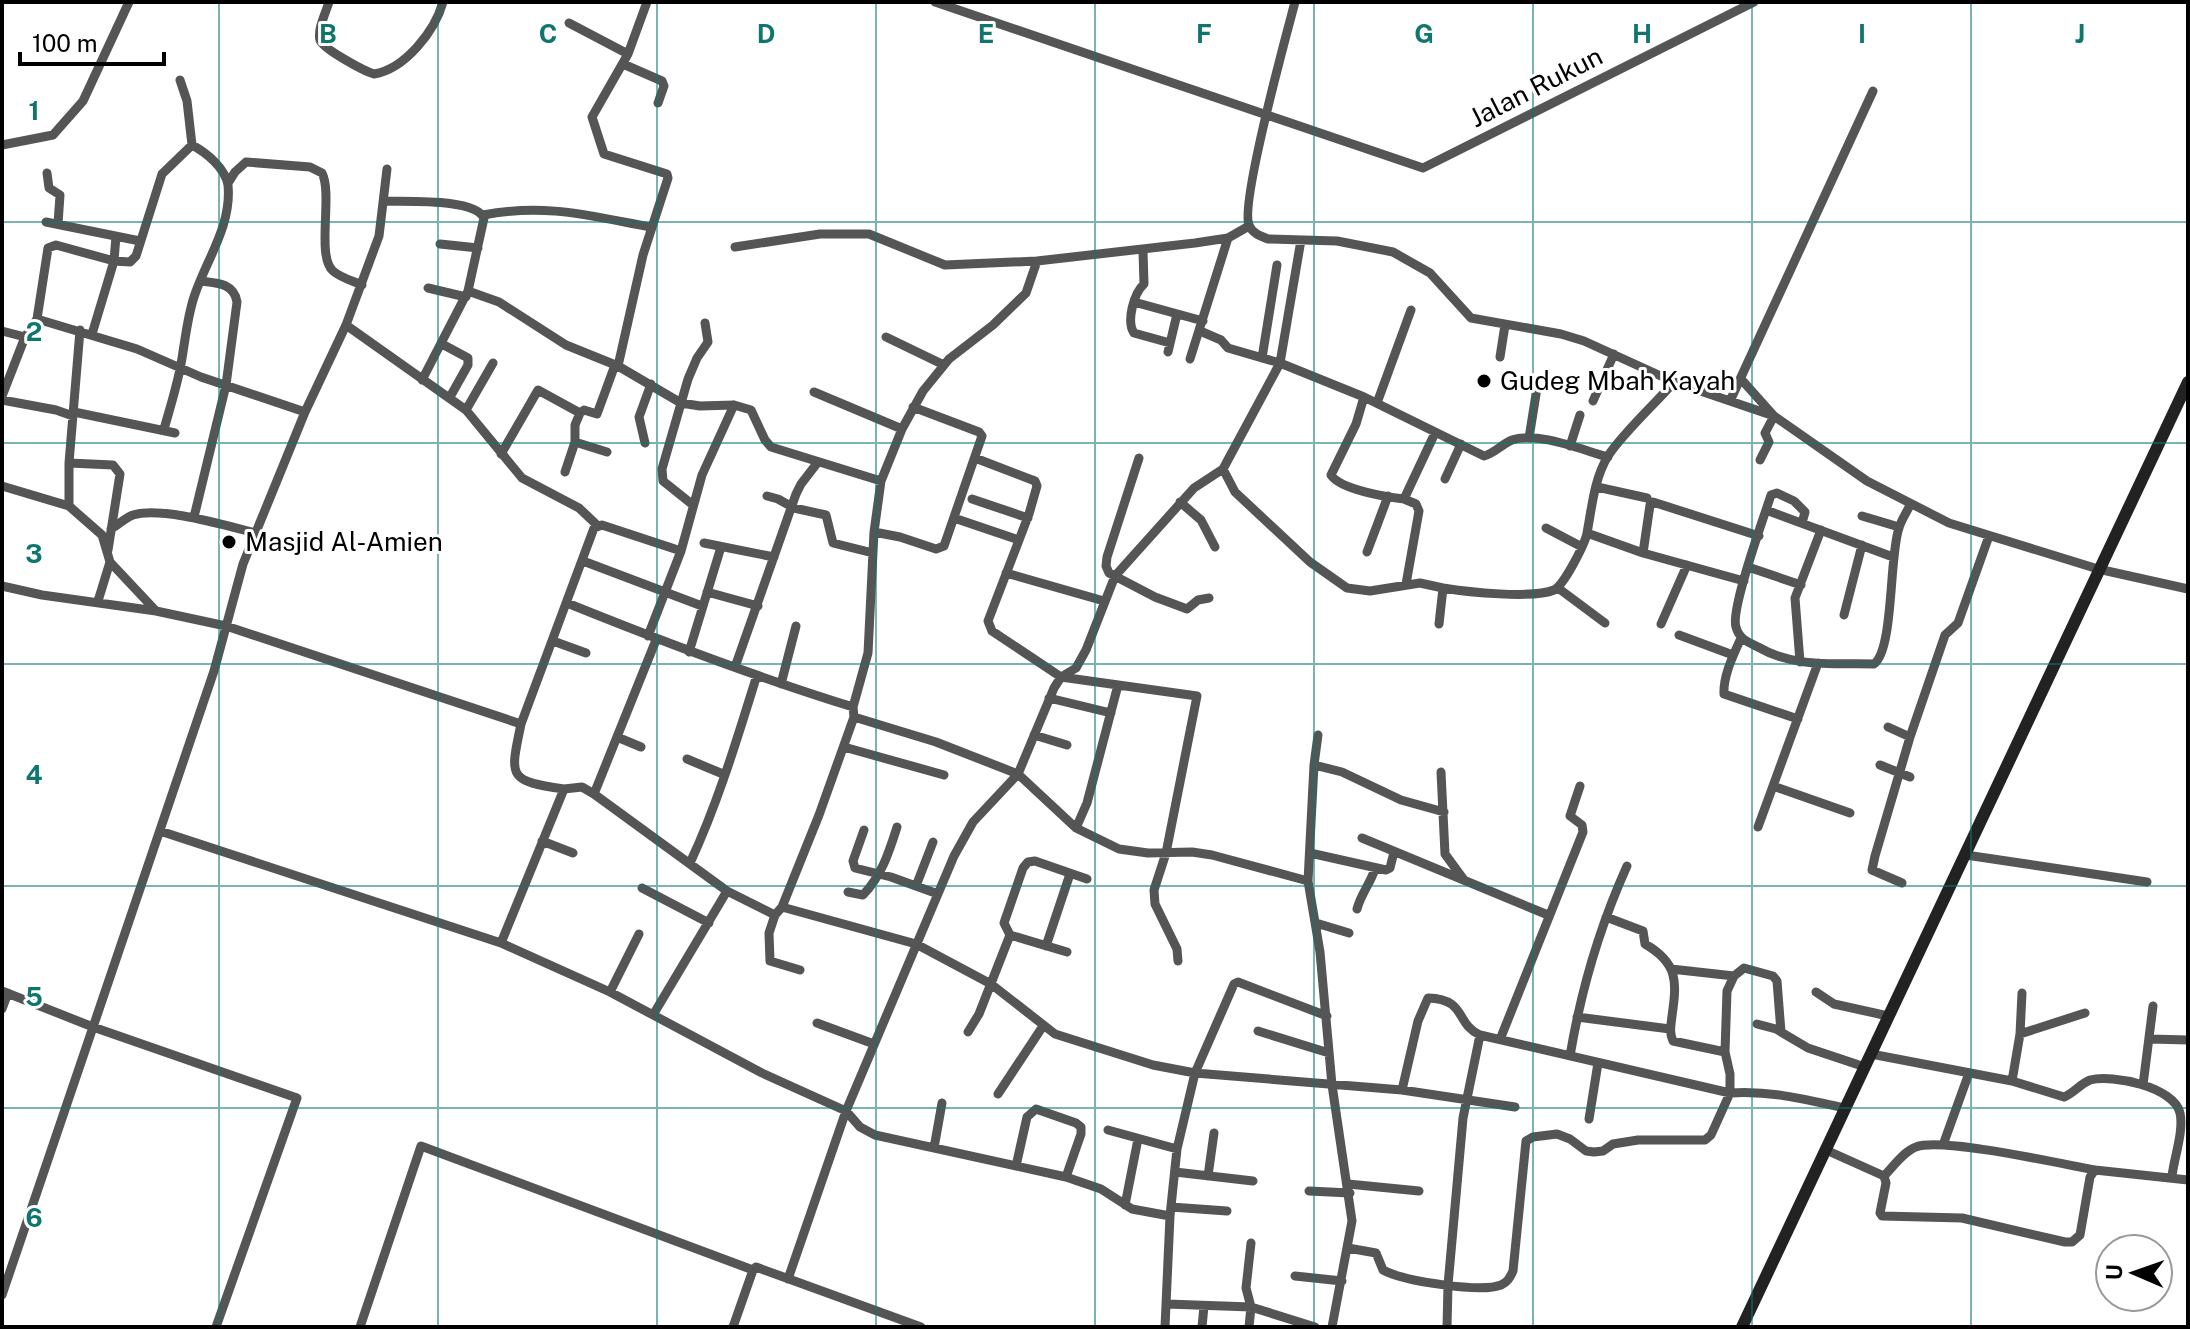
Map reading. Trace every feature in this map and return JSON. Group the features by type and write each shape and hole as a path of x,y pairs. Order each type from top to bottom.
{"main road":[{"path":"1742,1327 2188,382"}],"street":[{"path":"2,145 53,135 83,101 129,2"},
{"path":"329,2 319,35 321,41 374,74 386,70 423,41 437,23 443,2"},
{"path":"565,472 580,413 584,410 597,414 617,366 651,227 667,183 667,174 604,154 592,117 628,54 647,2"},
{"path":"935,2 1266,115"},
{"path":"1295,2 1266,115 1247,208 1249,226 1259,235 1268,239 1346,242 1393,252 1430,273 1471,318 1561,334 1674,382 1774,416"},
{"name":"Jalan Rukun","path":"1266,115 1423,168 1754,2"},
{"path":"569,23 628,54"},
{"path":"623,64 662,81 664,86 658,103"},
{"path":"180,80 187,101 192,145 218,166 228,183"},
{"path":"1730,401 1873,91"},
{"path":"175,433 2,398 25,337 37,319 48,248 56,245 114,261 130,262 134,259 162,174 192,145"},
{"path":"164,429 180,369 193,299 225,219 228,183 246,162 310,167 322,173 327,190 324,219 329,265 336,273 362,285"},
{"path":"2,1295 214,671 243,564 305,412 346,325 379,236 387,169"},
{"path":"47,173 49,188 60,195 58,224"},
{"path":"385,201 468,205 483,215 526,208 551,209 651,227"},
{"path":"422,380 467,294 483,215"},
{"path":"46,222 140,241"},
{"path":"735,247 820,234 875,235 945,265 1037,261 1143,251 1228,238 1249,226"},
{"path":"92,334 114,261 116,236"},
{"path":"1190,359 1228,238"},
{"path":"788,1279 846,1111 963,837 1018,774 1049,698 1061,677 1076,668 1086,650 1115,576 1194,488 1223,469 1280,363 1301,240"},
{"path":"440,244 478,248"},
{"path":"1143,251 1144,284 1136,292 1132,331 1169,347 1177,314"},
{"path":"800,970 774,964 768,958 769,933 844,747 854,712 868,653 874,532 881,481 913,407 944,365 993,325 1029,288 1037,261"},
{"path":"1262,358 1277,265"},
{"path":"194,517 226,385 237,302 231,288 200,281"},
{"path":"428,288 499,302 566,345 617,366 681,403 734,405 751,410 771,447 881,481"},
{"path":"1134,302 1177,314 1201,326 1228,348 1280,363 1364,397 1484,456 1509,441 1529,438 1608,457"},
{"path":"1377,403 1411,310"},
{"path":"37,319 137,349 180,369 305,412"},
{"path":"693,505 663,481 662,469 697,358 708,342 705,323"},
{"path":"346,325 466,410 522,478 579,508 598,526 681,551"},
{"path":"1500,357 1505,325"},
{"path":"69,506 69,463 80,330"},
{"path":"2,331 25,337"},
{"path":"886,337 944,365"},
{"path":"442,344 468,358 468,365 450,397"},
{"path":"1593,401 1614,354"},
{"path":"466,410 493,363"},
{"path":"1741,379 1774,416 1867,481 1910,505 1949,523 2098,569 2188,589"},
{"path":"1223,469 1235,492 1310,562 1347,588 1370,591 1420,583 1443,588 1551,592 1558,588 1582,547 1590,504 1608,457 1674,382"},
{"path":"645,443 639,417 651,384"},
{"path":"1529,438 1537,388"},
{"path":"501,454 538,390 580,413"},
{"path":"814,392 902,429"},
{"path":"1364,397 1356,424 1331,475 1338,482 1416,504 1419,511 1406,584"},
{"path":"594,794 652,638 702,475 734,405"},
{"path":"874,532 940,548 944,546 975,458 982,433 913,407"},
{"path":"1570,446 1580,415"},
{"path":"1760,460 1769,442 1765,433 1774,416"},
{"path":"1404,499 1435,433"},
{"path":"575,442 607,452"},
{"path":"1445,479 1461,444"},
{"path":"975,458 1035,481 1036,492 1028,518 988,621 992,631 1061,677 1197,696 1166,853 1155,882 1155,904 1177,949 1178,961"},
{"path":"1139,458 1107,557 1109,573 1155,597 1187,609 1198,600 1209,598"},
{"path":"735,667 791,508 801,484 818,462"},
{"path":"69,463 113,465 120,474 109,557 98,601"},
{"path":"2,486 69,506 102,535 109,557 156,611"},
{"path":"1597,487 1647,498"},
{"path":"1802,523 1805,512 1801,507 1777,493 1771,495 1734,620 1741,638 1765,652 1800,662 1874,664 1878,662 1889,616 1893,557 1899,527 1910,505"},
{"path":"767,496 791,508 826,515 833,543 873,553"},
{"path":"1367,552 1388,496"},
{"path":"972,499 1028,518"},
{"path":"1180,502 1201,520 1215,547"},
{"path":"1643,553 1653,502 1759,536"},
{"path":"1766,510 1893,557"},
{"path":"111,529 131,516 144,514 194,517 256,533"},
{"path":"1862,516 1899,527"},
{"path":"954,518 1019,540"},
{"path":"598,526 521,724 512,765 520,779 564,789 582,787 727,891 778,911 916,944 991,984 1043,1026 1081,1044 1153,1065 1195,1073 1402,1090 1515,1107"},
{"path":"1546,528 1582,547"},
{"path":"1800,662 1794,606 1821,530"},
{"path":"1587,533 1643,553 1744,581"},
{"path":"1902,883 1876,873 1872,868 1905,776 1910,737 1945,635 1958,623 1989,536"},
{"path":"704,543 774,557"},
{"path":"1844,615 1862,545"},
{"path":"689,652 721,547"},
{"path":"583,561 702,606"},
{"path":"1661,624 1687,565"},
{"path":"1748,567 1801,585"},
{"path":"1006,573 1104,601"},
{"path":"2,586 42,595 156,611 226,626 521,724"},
{"path":"1439,624 1443,588"},
{"path":"1558,588 1605,623"},
{"path":"707,592 758,606"},
{"path":"567,603 652,638 1018,774 1076,828 1119,849 1212,855 1308,881"},
{"path":"781,684 796,626"},
{"path":"1679,635 1733,655"},
{"path":"1741,638 1733,655 1724,694 1798,719"},
{"path":"553,641 586,653"},
{"path":"1758,827 1818,663"},
{"path":"690,863 712,815 757,675"},
{"path":"1076,828 1087,803 1118,685"},
{"path":"1049,698 1111,713"},
{"path":"1888,727 1910,737"},
{"path":"1034,735 1067,745"},
{"path":"1318,735 1308,881 1316,923 1332,1085 1352,1221 1332,1327"},
{"path":"617,737 641,747"},
{"path":"844,747 944,775"},
{"path":"687,759 723,774"},
{"path":"1314,765 1342,772 1397,798 1444,812"},
{"path":"1880,765 1905,776"},
{"path":"1441,772 1445,854 1466,883"},
{"path":"1501,1037 1583,832 1582,825 1570,816 1580,786"},
{"path":"1773,786 1850,813"},
{"path":"501,943 564,789"},
{"path":"848,892 863,895 880,874 897,827"},
{"path":"864,830 853,866 938,894"},
{"path":"160,831 501,943 610,992 762,1073 846,1111 860,1127 875,1135 1066,1177 1101,1189 1144,1213 1227,1211"},
{"path":"1362,838 1548,915"},
{"path":"542,841 573,853"},
{"path":"916,886 933,842"},
{"path":"1310,853 1375,869 1390,868 1394,852"},
{"path":"1966,855 2147,882"},
{"path":"1067,952 1010,935 1004,923 1023,868 1028,862 1035,861 1087,879"},
{"path":"1570,1056 1577,1017 1606,917 1627,866"},
{"path":"1357,909 1360,896 1368,888 1375,869"},
{"path":"1046,946 1070,874"},
{"path":"642,888 709,923"},
{"path":"653,1015 727,891"},
{"path":"1606,917 1643,931 1645,944 1662,954 1671,969 1675,982 1670,1029 1673,1041 1725,1052"},
{"path":"1316,923 1349,933"},
{"path":"610,992 639,934"},
{"path":"968,1032 979,1014 1010,935"},
{"path":"1348,1248 1376,1253 1383,1270 1394,1275 1448,1285 1498,1286 1509,1280 1513,1271 1526,1141 1557,1134 1586,1151 1594,1152 1603,1151 1613,1144 1638,1140 1700,1142 1711,1135 1730,1093 1725,1052 1727,991 1734,976 1744,968 1776,978 1781,1032"},
{"path":"1671,969 1734,976"},
{"path":"1165,1327 1177,1149 1195,1073 1236,983 1327,1016"},
{"path":"2,1009 5,992 93,1027 297,1098 216,1327"},
{"path":"1816,992 1834,1004 1888,1016"},
{"path":"2012,1081 2020,1034 2022,993"},
{"path":"1402,1090 1418,1021 1428,998 1449,1002 1459,1010 1468,1028 1480,1035 1501,1037 1730,1093 1752,1091 1845,1108"},
{"path":"2143,1085 2153,1006"},
{"path":"2020,1034 2085,1013"},
{"path":"1577,1017 1670,1029"},
{"path":"817,1023 874,1044"},
{"path":"1757,1024 1781,1032 1808,1048 1865,1067"},
{"path":"998,1094 1043,1026"},
{"path":"1258,1031 1329,1053"},
{"path":"1447,1327 1448,1285 1466,1100 1480,1035"},
{"path":"2150,1039 2188,1040"},
{"path":"1871,1054 2012,1081 2064,1097 2081,1084 2101,1078 2143,1085 2171,1099 2178,1107 2181,1117 2172,1176"},
{"path":"1589,1119 1598,1063"},
{"path":"1943,1145 1969,1073"},
{"path":"934,1148 942,1103"},
{"path":"1016,1166 1027,1117 1036,1109 1081,1127 1066,1177"},
{"path":"1108,1130 1177,1149"},
{"path":"1208,1176 1214,1133"},
{"path":"1125,1205 1138,1139"},
{"path":"1884,1176 1912,1148 1918,1145 1943,1145 2095,1170 2188,1180"},
{"path":"360,1327 421,1146 753,1270"},
{"path":"1826,1150 1884,1176 1882,1216 1962,1218 2072,1242 2082,1230 2090,1177 2095,1170"},
{"path":"1175,1172 1253,1181"},
{"path":"1309,1191 1349,1188 1419,1191"},
{"path":"1249,1327 1251,1307 1246,1288 1251,1243"},
{"path":"733,1327 756,1267 921,1327"},
{"path":"1295,1276 1342,1281"},
{"path":"1167,1304 1251,1307 1315,1327"},
{"path":"1202,1327 1204,1306"}],"place":[{"name":"Gudeg Mbah Kayah","path":"1484,381"},
{"name":"Masjid Al-Amien","path":"229,542"}]}
